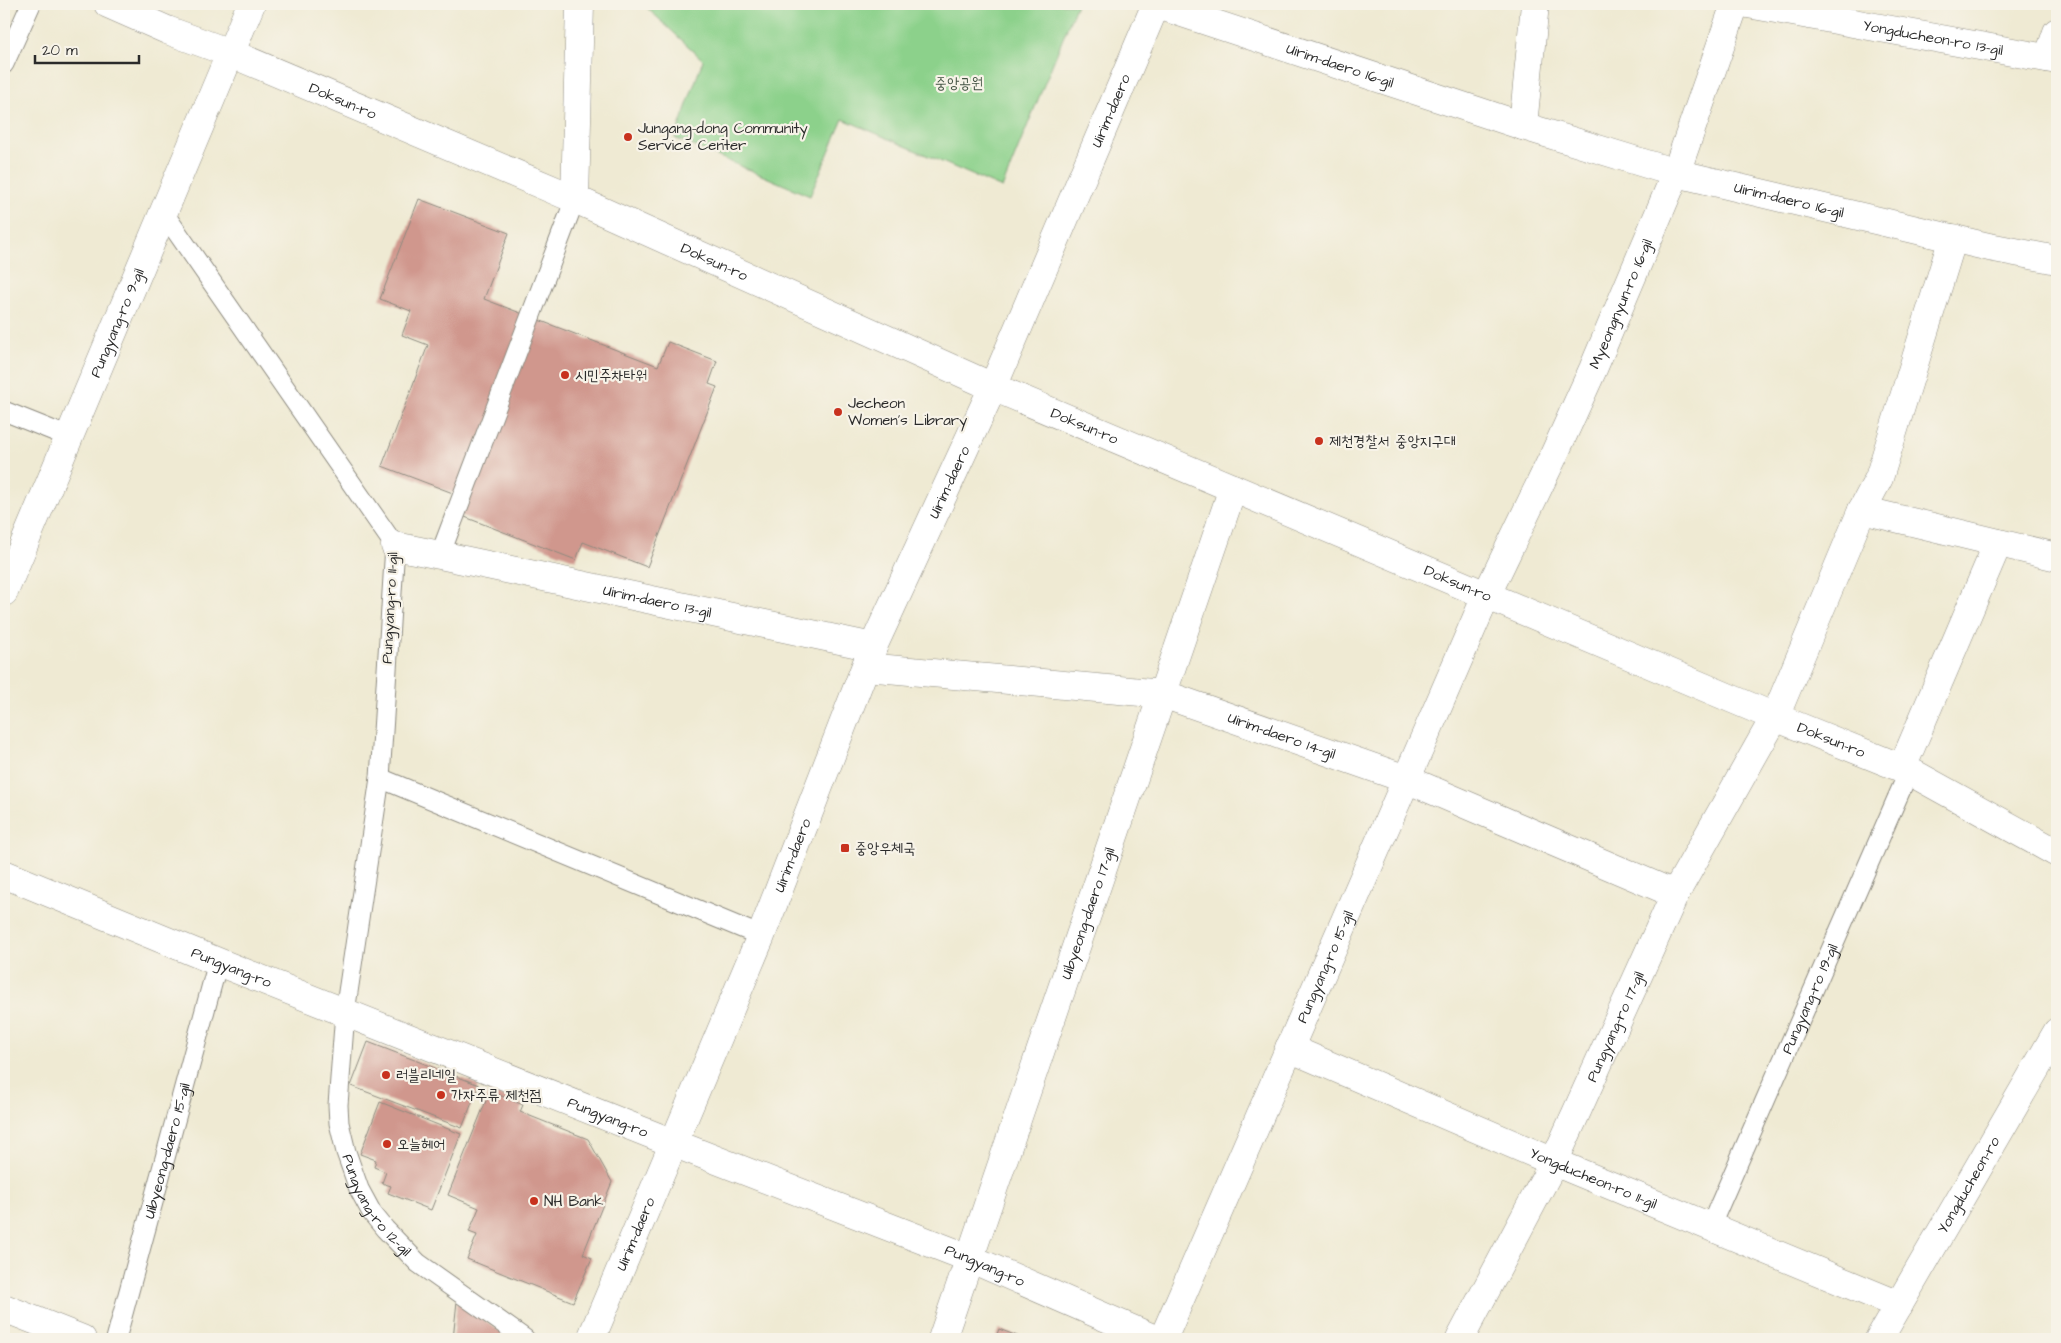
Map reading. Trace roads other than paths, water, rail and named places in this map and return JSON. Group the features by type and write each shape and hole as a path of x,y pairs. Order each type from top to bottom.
{"street":[{"name":"Doksun-ro","path":"108,4 165,17 230,53 575,199 993,387 1776,717 1906,769 2057,853"},
{"name":"Pungyang-ro 9-gil","path":"4,592 251,4"},
{"path":"575,199 580,4"},
{"name":"Uirim-daero 16-gil","path":"1156,4 1523,126 1676,173 1953,238 2057,260"},
{"name":"Uirim-daero","path":"591,1339 761,936 869,657 993,387 1156,4"},
{"path":"1523,126 1535,4"},
{"name":"Myeongnyun-ro 16-gil","path":"1487,594 1585,386 1676,173 1735,4"},
{"name":"Yongducheon-ro 13-gil","path":"1748,4 2053,59"},
{"path":"2053,59 2057,32"},
{"name":"Pungyang-ro 17-gil","path":"1460,1339 1554,1162 1675,894 1776,717 1862,510 1879,478 1953,238"},
{"name":"Uibyeong-daero 17-gil","path":"942,1339 1233,488"},
{"path":"1862,510 2057,557"},
{"path":"1906,769 1998,543"},
{"name":"Uirim-daero 13-gil","path":"395,546 440,554 869,657"},
{"name":"Pungyang-ro 15-gil","path":"1163,1339 1487,594"},
{"name":"Uirim-daero 14-gil","path":"869,657 1163,694 1406,779 1675,894"},
{"name":"Pungyang-ro","path":"4,874 218,962 673,1143 969,1258 1155,1339"},
{"name":"Yongducheon-ro","path":"1879,1339 2057,1032"},
{"name":"Yongducheon-ro 11-gil","path":"1289,1048 1554,1162 1899,1305"},
{"path":"4,1308 82,1339"}],"lane":[{"path":"4,64 31,4"},
{"path":"440,554 575,199"},
{"name":"Pungyang-ro 11-gil","path":"163,212 395,546 380,778 345,1012"},
{"path":"4,411 69,437"},
{"name":"Pungyang-ro 19-gil","path":"1710,1226 1906,769"},
{"path":"380,778 761,936"},
{"name":"Uibyeong-daero 15-gil","path":"116,1339 218,962"},
{"name":"Pungyang-ro 12-gil","path":"345,1012 338,1105 339,1123 346,1152 363,1197 372,1213 385,1229 418,1263 525,1339"}],"place":[{"name":"Jungang-dong Community Service Center","path":"628,137"},
{"name":"시민주차타워","path":"565,375"},
{"name":"Jecheon Women's Library","path":"838,412"},
{"name":"제천경찰서 중앙지구대","path":"1319,441"},
{"name":"중앙우체국","path":"845,848"},
{"name":"러블리네일","path":"386,1075"},
{"name":"가자주류 제천점","path":"441,1095"},
{"name":"오늘헤어","path":"387,1144"},
{"name":"NH Bank","path":"534,1201"}],"park label":[{"name":"중앙공원","path":"959,83"}]}
